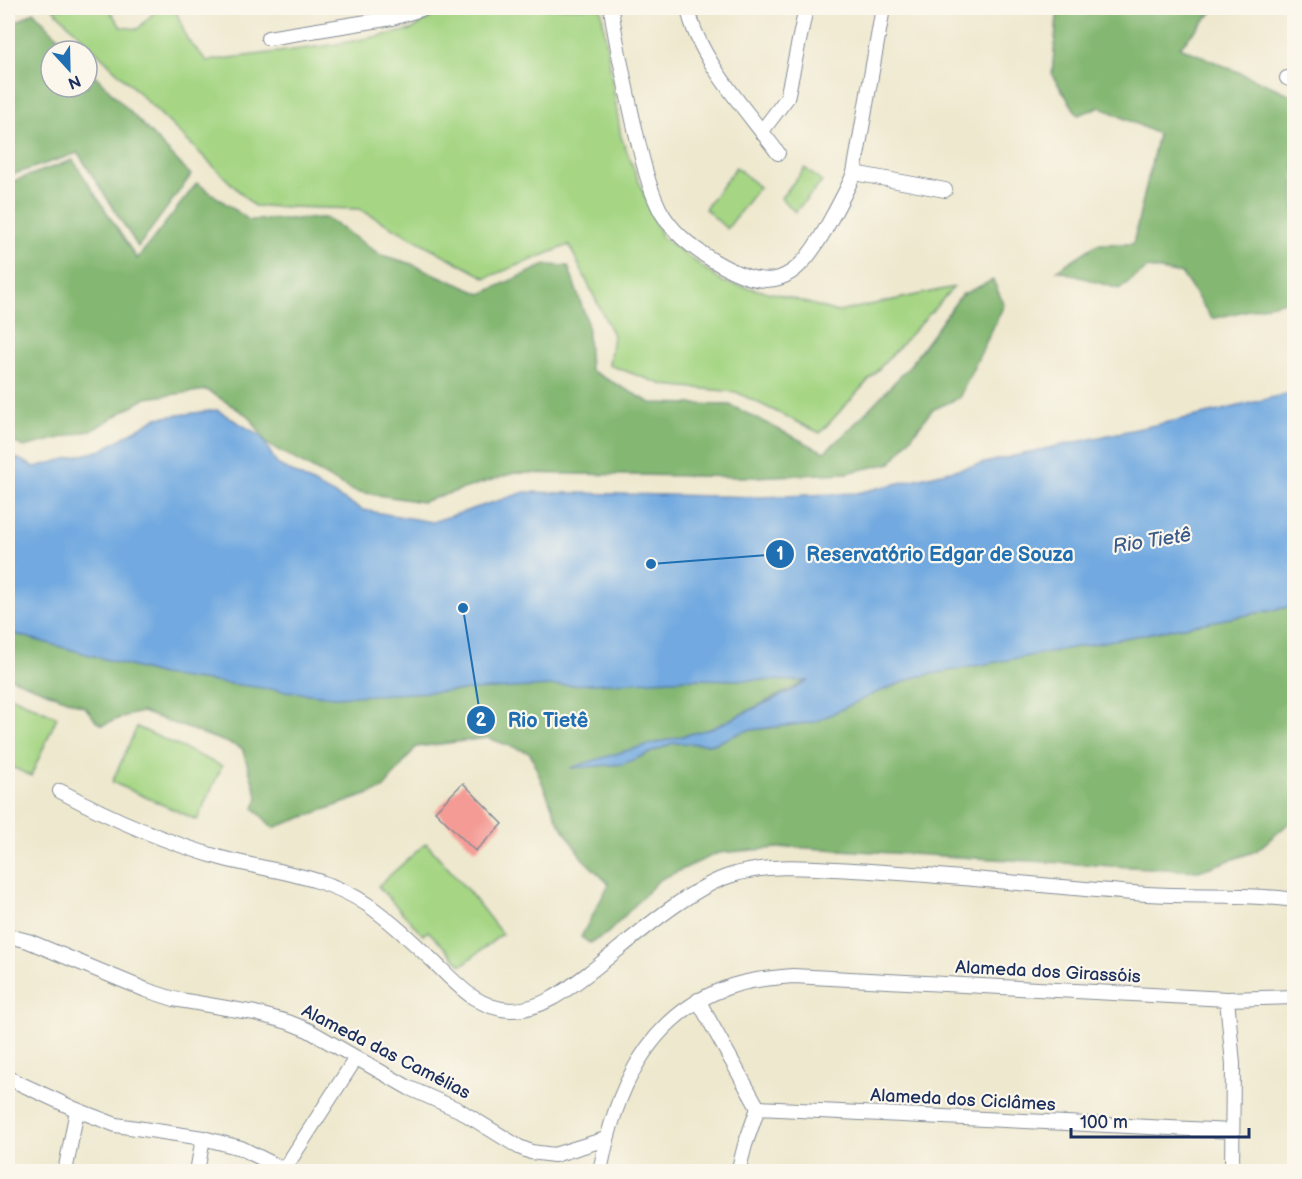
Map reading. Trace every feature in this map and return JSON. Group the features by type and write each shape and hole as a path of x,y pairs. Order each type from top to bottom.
{"street":[{"path":"268,38 392,18 424,8"},
{"path":"611,8 641,154 653,194 668,223 700,253 744,276 776,280 791,274 815,247 854,173 883,8"},
{"path":"688,8 700,45 778,153"},
{"path":"762,130 787,99 806,8"},
{"path":"854,173 945,190"},
{"path":"60,791 110,817 170,842 222,858 321,882 345,891 368,905 397,928 469,996 483,1005 500,1009 530,1008 550,999 574,984 696,892 731,875 752,870 781,867 872,871 1152,894 1234,895 1294,900"},
{"name":"Alameda das Camélias","path":"8,936 28,941 146,990 174,999 255,1013 308,1030 409,1088 459,1110 519,1148 554,1155 606,1139"},
{"name":"Alameda dos Girassóis","path":"600,1172 606,1139 622,1090 647,1047 663,1029 698,1000 740,983 793,976 1227,999 1294,997"},
{"path":"1227,999 1232,1053 1232,1172"},
{"path":"698,1000 758,1108 749,1130 738,1172"},
{"path":"8,1078 77,1110 116,1125 203,1138 241,1148 287,1170 356,1058"},
{"name":"Alameda dos Ciclâmes","path":"758,1108 1232,1131"},
{"path":"65,1172 77,1110"},
{"path":"197,1172 203,1138"}],"green space":[{"path":"52,8 108,8 121,27 138,29 158,8 175,8 187,39 207,61 332,45 411,30 446,8 601,8 621,137 661,236 723,282 781,295 837,312 954,287 820,433 736,392 664,385 609,365 613,335 569,245 486,278 359,209 254,206 99,54 99,39 84,39"},
{"path":"1065,8 1216,8 1180,47 1294,96 1294,299 1212,319 1182,274 1148,268 1119,289 1057,270 1097,244 1133,244 1158,134 1100,107 1078,115 1052,75 1057,16"},
{"path":"34,12 60,39 39,39 39,99 99,99 99,79 191,175 138,247 78,153 8,176 8,27"},
{"path":"73,160 137,259 197,183 249,220 326,218 381,255 409,263 481,294 545,265 568,266 587,321 590,370 651,403 730,405 824,452 847,432 908,368 961,295 993,280 1004,305 959,398 932,410 891,463 846,473 751,477 514,473 422,502 353,491 267,444 250,417 207,390 146,398 92,430 24,447 8,439 8,183"},
{"path":"736,167 759,187 727,229 705,209"},
{"path":"805,168 822,182 795,212 781,198"},
{"path":"1294,606 1294,819 1256,851 1199,871 790,847 718,853 659,880 608,933 590,943 581,937 609,884 582,858 557,819 530,753 488,738 416,747 383,789 273,828 254,808 258,798 242,748 142,712 103,725 97,722 85,707 8,677 8,632 162,675 809,680 713,728 574,767 623,764 673,743 714,744 744,731 815,722 873,694 916,677"},
{"path":"8,695 57,717 31,776 8,765"},
{"path":"137,727 222,766 197,820 112,782"},
{"path":"426,843 502,934 462,965 428,931 423,935 378,886"}],"water":[{"path":"1294,392 1294,606 916,677 873,694 815,722 744,731 714,744 673,743 623,764 570,768 713,728 808,681 691,679 333,697 162,675 8,632 8,454 35,467 102,450 156,418 217,410 261,436 277,464 363,510 432,522 525,492 761,497 857,493"}],"building":[{"path":"463,783 503,824 475,851 435,811"}],"place":[{"name":"Reservatório Edgar de Souza","path":"651,564"},
{"name":"Rio Tietê","path":"463,608"}]}
